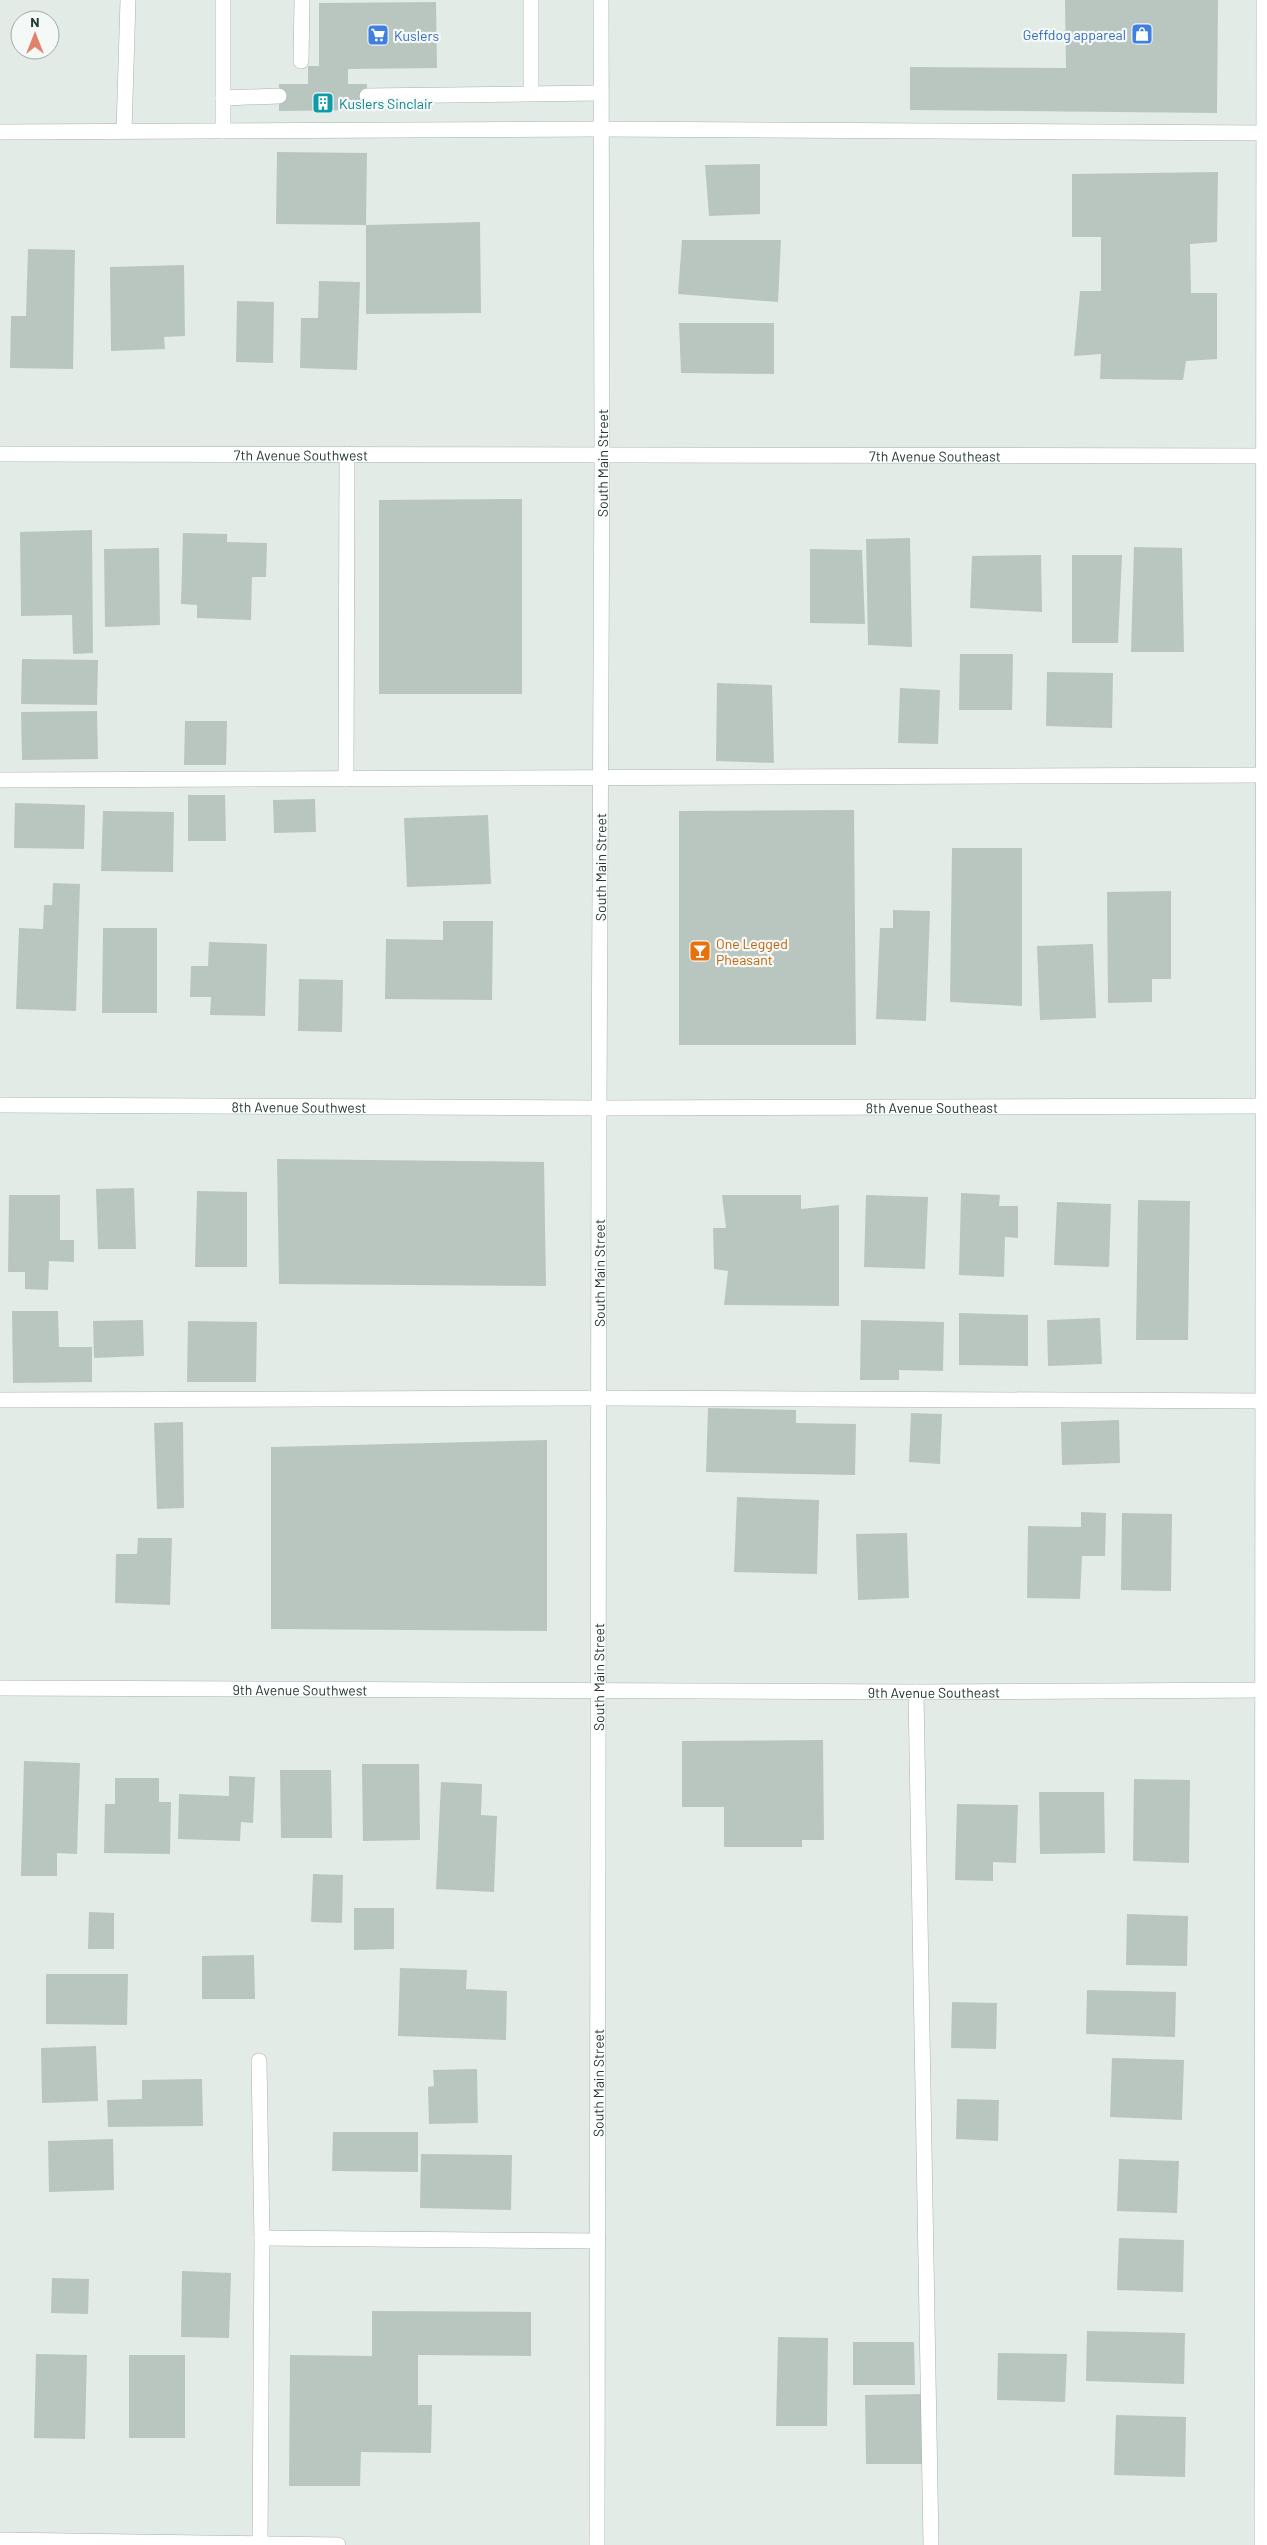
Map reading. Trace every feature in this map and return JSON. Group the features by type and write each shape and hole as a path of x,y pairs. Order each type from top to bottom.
{"street":[{"path":"124,131 128,0"},
{"path":"223,0 223,131"},
{"path":"301,61 302,0"},
{"path":"531,0 531,93"},
{"name":"South Main Street","path":"597,2545 602,454 601,0"},
{"path":"1262,2545 1266,456 1264,0"},
{"path":"367,96 601,93"},
{"path":"223,98 279,96"},
{"path":"0,132 601,129 1266,133"},
{"name":"7th Avenue Southwest","path":"0,454 602,454"},
{"path":"346,779 347,454"},
{"name":"7th Avenue Southeast","path":"602,454 1266,456"},
{"path":"0,780 1265,775"},
{"name":"8th Avenue Southwest","path":"0,1105 599,1108"},
{"name":"8th Avenue Southeast","path":"599,1108 1264,1106"},
{"path":"0,1400 599,1398 1264,1401"},
{"name":"9th Avenue Southwest","path":"0,1688 600,1691"},
{"name":"9th Avenue Southeast","path":"600,1691 1264,1690"},
{"path":"916,1692 931,2545"},
{"path":"259,2061 262,2238 260,2545"},
{"path":"262,2238 598,2241"},
{"path":"0,2540 338,2545"}],"building":[{"name":"Geffdog appareal","path":"1065,0 1218,0 1217,113 910,110 910,67 1066,68"},
{"name":"Kuslers","path":"436,2 437,68 348,69 348,84 367,84 367,110 279,111 279,84 308,84 308,66 319,66 319,3"},
{"path":"277,152 367,153 366,225 276,224"},
{"path":"760,164 760,214 709,216 705,165"},
{"path":"1218,172 1217,242 1190,244 1191,293 1217,293 1217,359 1186,361 1183,380 1100,379 1101,354 1074,356 1080,291 1101,291 1101,237 1072,237 1072,174"},
{"path":"480,222 481,313 366,314 366,225"},
{"path":"682,240 781,240 778,302 678,294"},
{"path":"28,249 75,250 73,369 10,368 11,316 26,316"},
{"path":"184,265 185,336 164,337 165,349 111,351 110,267"},
{"path":"319,281 360,282 357,370 300,368 301,318 318,318"},
{"path":"237,301 274,302 273,363 236,362"},
{"path":"679,323 774,323 774,374 681,373"},
{"path":"522,499 522,694 379,694 379,500"},
{"path":"92,530 93,653 73,654 72,615 21,616 20,532"},
{"path":"183,533 227,534 227,542 267,543 266,577 252,577 251,620 197,618 197,605 181,604"},
{"path":"910,538 912,647 868,645 866,539"},
{"path":"1134,547 1182,548 1184,652 1131,652"},
{"path":"159,548 160,625 105,627 104,549"},
{"path":"810,549 862,550 865,624 810,623"},
{"path":"1041,555 1042,612 970,608 972,556"},
{"path":"1072,555 1122,555 1118,643 1072,643"},
{"path":"960,654 1013,654 1012,710 959,710"},
{"path":"22,659 98,660 97,705 21,704"},
{"path":"1047,672 1113,673 1112,728 1046,726"},
{"path":"717,683 772,685 774,763 716,761"},
{"path":"900,688 940,690 938,744 898,743"},
{"path":"97,711 98,759 22,760 21,712"},
{"path":"185,721 227,721 226,765 184,765"},
{"path":"188,795 225,795 226,841 188,841"},
{"path":"315,799 316,832 274,833 273,800"},
{"path":"15,803 85,805 84,849 14,848"},
{"path":"854,810 856,1045 679,1045 679,811"},
{"path":"103,811 174,812 173,872 101,871"},
{"path":"488,815 491,884 407,887 404,818"},
{"path":"952,848 1022,848 1022,1006 950,1002"},
{"path":"53,883 80,884 76,1011 16,1009 19,928 43,929 44,905 52,905"},
{"path":"1171,891 1171,979 1152,979 1152,1002 1108,1003 1107,892"},
{"path":"893,910 930,911 926,1021 876,1019 880,928 893,928"},
{"path":"443,921 493,921 492,1000 385,999 386,939 443,940"},
{"path":"103,928 157,928 157,1013 102,1013"},
{"path":"209,942 267,944 265,1016 210,1015 211,997 190,997 191,966 208,966"},
{"path":"1093,944 1096,1018 1040,1020 1037,946"},
{"path":"299,979 343,980 342,1032 298,1031"},
{"path":"277,1159 544,1162 546,1286 279,1284"},
{"path":"134,1188 136,1249 98,1249 96,1189"},
{"path":"197,1191 247,1192 247,1267 195,1267"},
{"path":"961,1193 1000,1195 999,1206 1018,1206 1018,1238 1005,1237 1004,1277 959,1275"},
{"path":"9,1195 60,1195 60,1240 74,1240 74,1262 49,1261 48,1290 25,1289 25,1272 8,1272"},
{"path":"722,1195 801,1195 801,1209 839,1205 839,1306 724,1305 728,1271 714,1269 713,1228 726,1228"},
{"path":"866,1195 928,1197 925,1269 864,1267"},
{"path":"1138,1200 1190,1201 1188,1340 1136,1340"},
{"path":"1057,1202 1111,1204 1109,1267 1054,1265"},
{"path":"12,1311 58,1311 59,1347 92,1347 92,1382 13,1383"},
{"path":"959,1313 1028,1315 1028,1366 959,1365"},
{"path":"1100,1318 1102,1364 1048,1366 1047,1320"},
{"path":"143,1320 144,1356 94,1358 93,1321"},
{"path":"861,1320 944,1322 943,1371 899,1370 899,1380 860,1380"},
{"path":"188,1321 257,1322 256,1382 187,1382"},
{"path":"708,1408 796,1410 796,1423 856,1424 855,1475 706,1472"},
{"path":"911,1413 942,1414 940,1464 909,1462"},
{"path":"1119,1420 1120,1463 1062,1465 1061,1422"},
{"path":"183,1422 184,1508 157,1509 154,1423"},
{"path":"547,1440 547,1631 271,1629 271,1447"},
{"path":"737,1497 819,1500 817,1574 734,1572"},
{"path":"1081,1512 1106,1513 1105,1556 1082,1556 1080,1599 1027,1598 1028,1526 1081,1527"},
{"path":"1122,1513 1172,1514 1171,1591 1121,1590"},
{"path":"907,1533 909,1598 858,1600 856,1534"},
{"path":"138,1538 172,1538 170,1605 115,1603 116,1554 137,1554"},
{"path":"823,1740 824,1840 802,1840 802,1847 724,1847 724,1807 682,1807 682,1741"},
{"path":"24,1761 80,1763 77,1854 57,1853 57,1876 21,1876"},
{"path":"362,1764 419,1764 420,1840 363,1841"},
{"path":"280,1770 331,1770 332,1838 281,1838"},
{"path":"229,1776 255,1777 253,1823 241,1822 240,1841 178,1839 179,1794 229,1796"},
{"path":"115,1778 159,1778 159,1802 171,1802 170,1854 104,1853 105,1804 115,1804"},
{"path":"1134,1779 1190,1780 1189,1863 1133,1861"},
{"path":"441,1782 482,1784 481,1815 497,1816 494,1892 436,1889"},
{"path":"1039,1792 1104,1792 1105,1853 1040,1854"},
{"path":"957,1804 1018,1805 1016,1863 993,1862 993,1881 955,1880"},
{"path":"313,1874 343,1875 342,1923 311,1922"},
{"path":"354,1908 394,1908 394,1949 354,1950"},
{"path":"89,1912 114,1913 114,1949 88,1949"},
{"path":"1127,1914 1188,1916 1187,1966 1126,1965"},
{"path":"254,1955 255,1999 202,1999 202,1956"},
{"path":"400,1968 467,1970 466,1989 507,1991 506,2040 398,2036"},
{"path":"46,1974 128,1974 127,2025 46,2024"},
{"path":"1087,1990 1176,1992 1175,2037 1086,2034"},
{"path":"952,2002 997,2003 996,2049 951,2048"},
{"path":"96,2046 98,2101 42,2103 41,2048"},
{"path":"1112,2058 1184,2060 1182,2120 1110,2117"},
{"path":"477,2069 478,2123 429,2124 428,2087 434,2086 433,2070"},
{"path":"202,2079 203,2126 108,2127 107,2100 142,2099 142,2080"},
{"path":"957,2099 999,2100 998,2141 956,2139"},
{"path":"333,2132 418,2132 418,2172 332,2171"},
{"path":"113,2139 114,2190 49,2192 48,2141"},
{"path":"421,2154 512,2155 511,2210 420,2208"},
{"path":"1119,2159 1179,2161 1177,2213 1117,2211"},
{"path":"1119,2238 1184,2240 1183,2292 1117,2290"},
{"path":"182,2271 231,2273 229,2338 181,2337"},
{"path":"52,2278 89,2279 88,2314 51,2313"},
{"path":"372,2311 531,2312 531,2356 418,2355 418,2405 432,2405 431,2453 361,2452 360,2486 289,2486 290,2355 372,2356"},
{"path":"1087,2331 1185,2333 1184,2384 1086,2381"},
{"path":"778,2337 828,2338 827,2426 776,2426"},
{"path":"853,2342 914,2342 915,2385 853,2385"},
{"path":"998,2353 1067,2354 1065,2402 997,2400"},
{"path":"36,2354 87,2355 85,2439 34,2438"},
{"path":"129,2355 185,2355 185,2438 129,2438"},
{"path":"923,2394 924,2464 866,2464 865,2395"},
{"path":"1116,2415 1186,2417 1185,2477 1114,2475"}],"place":[{"name":"Geffdog appareal","path":"1142,34"},
{"name":"Kuslers","path":"378,35"},
{"name":"Kuslers Sinclair","path":"323,103"},
{"name":"One Legged Pheasant","path":"700,951"}]}
